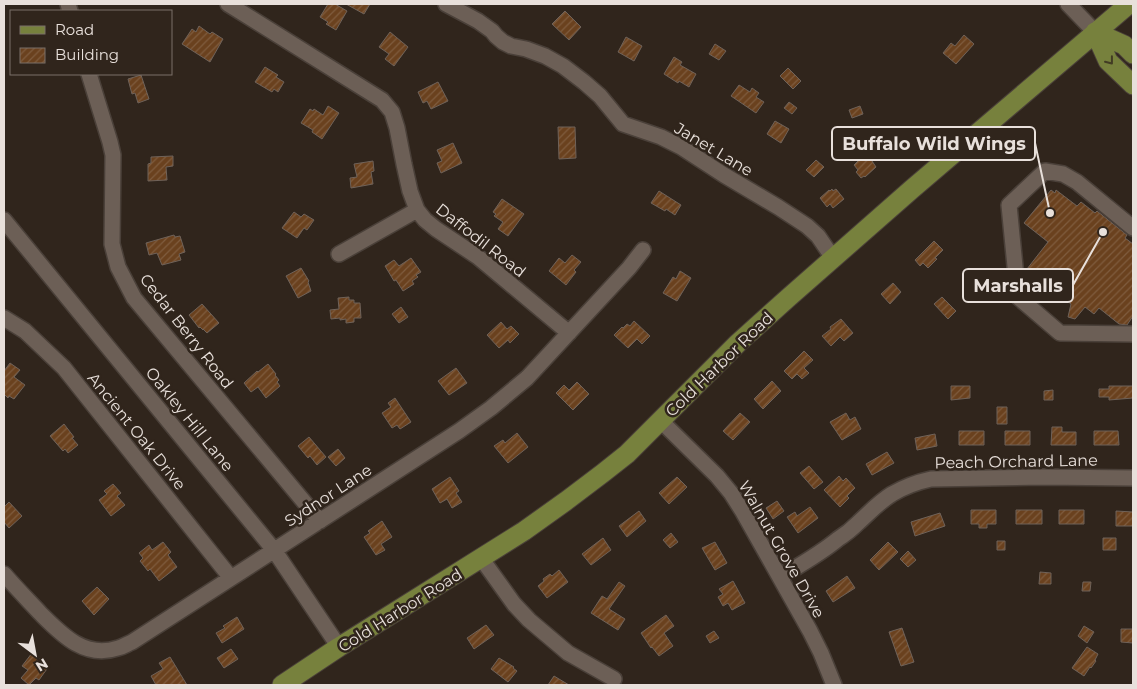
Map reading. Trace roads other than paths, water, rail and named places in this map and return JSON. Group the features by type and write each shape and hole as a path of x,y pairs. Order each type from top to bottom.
{"main road":[{"name":"Cold Harbor Road","path":"282,685 481,558 552,511 603,474 661,421 738,343 788,298 1128,4"},
{"path":"1095,32 1124,45 1133,54"},
{"path":"1095,32 1108,61 1133,85"}],"street":[{"name":"Daffodil Road","path":"228,4 382,100 392,112 406,173 417,210 425,220 478,257 568,334"},
{"name":"Janet Lane","path":"446,4 478,21 503,42 546,56 563,66 600,96 623,124 661,137 681,147 807,226 818,236 833,258"},
{"path":"1068,4 1095,32"},
{"name":"Cedar Berry Road","path":"89,75 113,155 112,244 118,266 126,284 134,298 320,521"},
{"path":"1133,228 1077,182 1063,174 1045,171 1009,205 1018,297 1060,333 1133,334"},
{"path":"339,254 417,210"},
{"name":"Oakley Hill Lane","path":"4,220 274,550 339,647"},
{"name":"Sydnor Lane","path":"4,574 64,637 82,647 105,651 132,642 459,431 491,408 527,378 630,268 643,250"},
{"name":"Ancient Oak Drive","path":"4,318 25,331 64,368 231,578"},
{"name":"Walnut Grove Drive","path":"661,421 717,476 731,493 822,653 834,685"},
{"name":"Peach Orchard Lane","path":"780,577 837,540 891,494 922,481 931,479 1033,477 1133,478"},
{"path":"481,558 514,604 529,620 568,653 614,679"}],"place":[{"name":"Buffalo Wild Wings","path":"1050,213"},
{"name":"Marshalls","path":"1103,232"}]}
